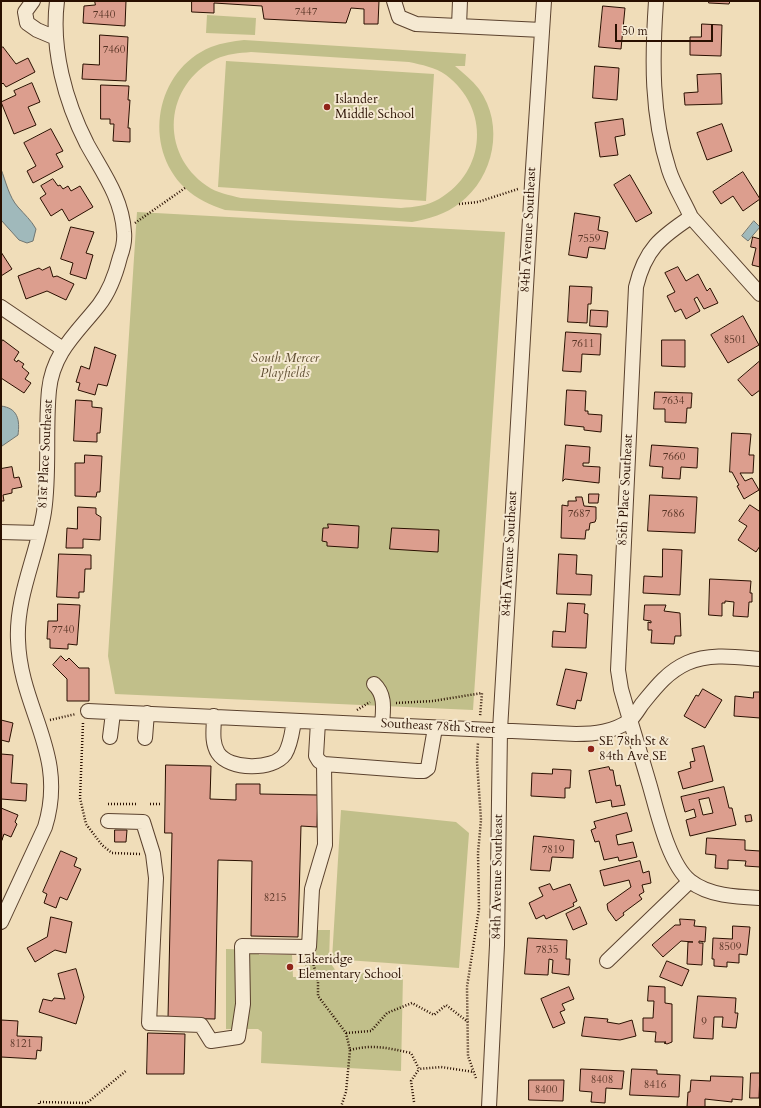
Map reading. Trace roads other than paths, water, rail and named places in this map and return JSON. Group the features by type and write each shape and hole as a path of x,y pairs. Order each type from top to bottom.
{"street":[{"path":"33,1 25,12 27,23 37,30 56,38"},
{"name":"81st Place Southeast","path":"1,922 45,827 50,811 52,793 48,754 38,722 24,686 20,664 18,636 20,603 39,533 46,484 49,388 53,372 63,349 100,304 119,263 125,233 121,210 113,188 72,112 64,82 56,38 57,1"},
{"path":"394,1 399,18 416,24 542,30"},
{"path":"459,26 460,1"},
{"name":"84th Avenue Southeast","path":"489,1101 497,945 500,730 544,1"},
{"path":"656,1 654,48 655,106 660,138 670,172 692,217 707,236 760,294"},
{"name":"85th Place Southeast","path":"690,881 680,869 666,839 621,689 618,670 618,652 636,287 640,271 652,247 667,234 692,217"},
{"path":"1,307 63,349"},
{"path":"1,532 39,533"},
{"name":"Southeast 78th Street","path":"88,712 147,713 435,728 594,734 611,730 630,720 660,682 673,671 687,663 715,657 760,659"},
{"path":"374,684 379,689 383,699 382,725"},
{"path":"110,737 113,712"},
{"path":"146,738 147,713"},
{"path":"214,716 214,743 218,753 233,764 246,766 262,765 274,762 284,754 290,742 294,721"},
{"path":"318,722 316,756 319,761 324,764 424,771 428,768 435,728"},
{"path":"108,821 143,822 153,854 156,878 149,1023 200,1025 211,1041 238,1038 243,1004 242,946 309,947 312,889 325,845 324,764"},
{"path":"607,961 690,881 707,890 727,896 760,898"}],"water":[{"path":"1,169 12,199 36,229 33,241 27,243 19,240 1,220"},
{"path":"754,221 760,227 748,241 742,236"},
{"path":"1,406 7,407 14,412 17,416 19,424 18,435 2,446"}],"place":[{"name":"Islander Middle School","path":"327,107"},
{"name":"SE 78th St & 84th Ave SE","path":"591,749"},
{"name":"Lakeridge Elementary School","path":"290,967"}],"park label":[{"name":"South Mercer Playfields","path":"285,366"}]}
